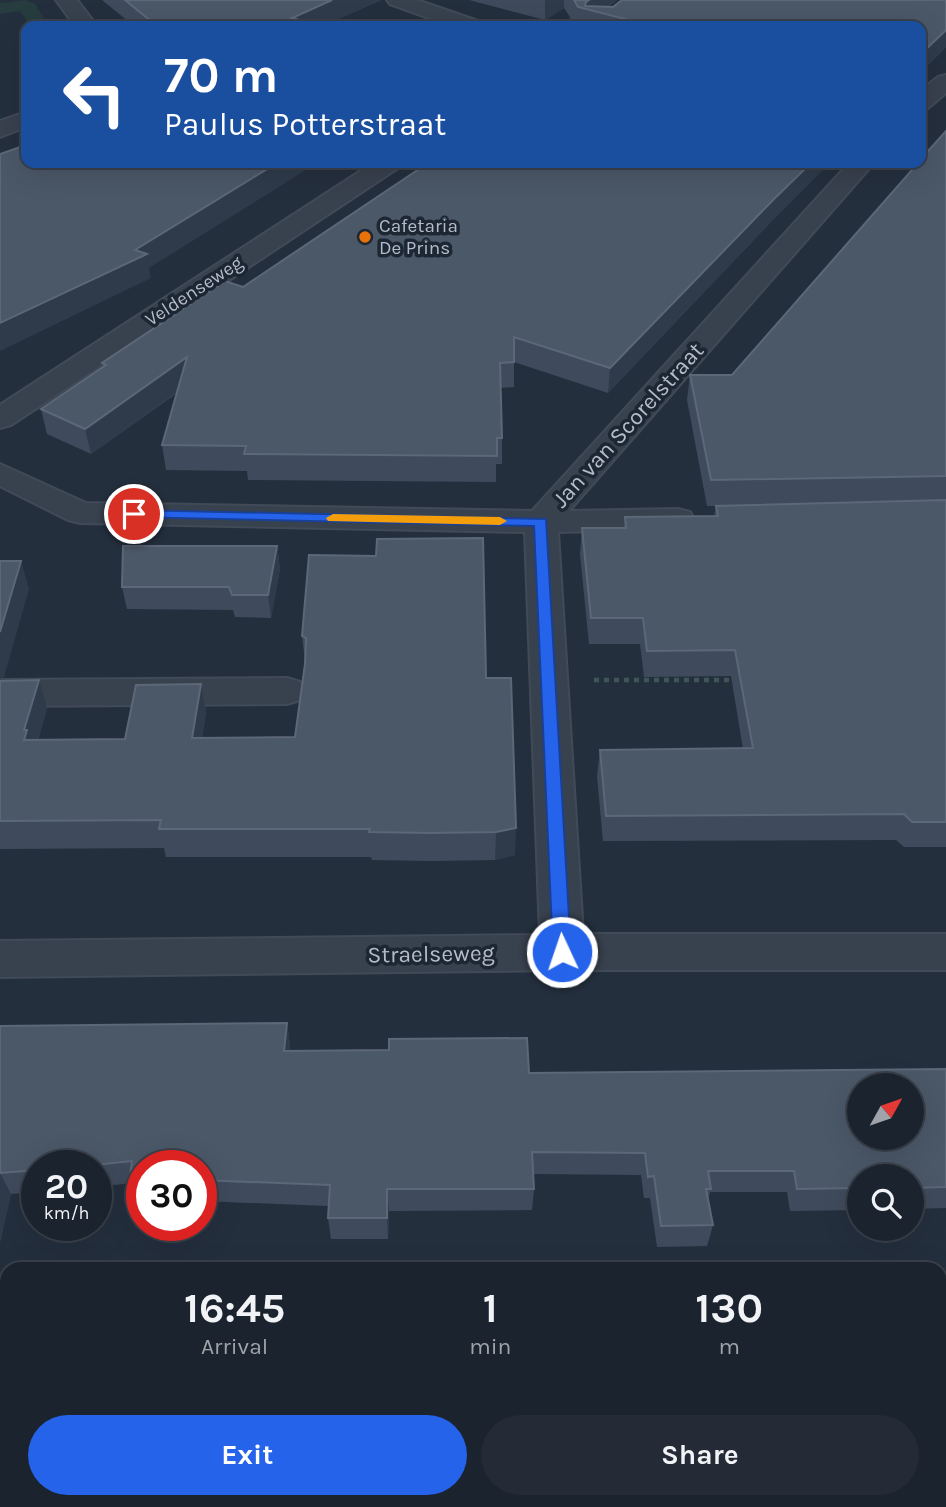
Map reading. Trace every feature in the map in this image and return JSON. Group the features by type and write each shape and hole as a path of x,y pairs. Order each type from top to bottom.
{"street":[{"path":"66,0 82,21"},
{"path":"397,0 456,21"},
{"path":"926,112 946,82"},
{"path":"0,130 21,121"},
{"name":"Veldenseweg","path":"0,419 381,168"},
{"name":"Jan van Scorelstraat","path":"562,952 541,522 858,168"},
{"path":"0,474 80,513 541,522 708,519"},
{"path":"0,693 287,691"},
{"name":"Straelseweg","path":"0,959 562,952 946,952"}],"path":[{"path":"566,21 578,13"},
{"path":"548,680 740,680"}],"green space":[{"path":"25,0 35,4 46,21 27,21 20,11 0,14 0,3"}],"building":[{"path":"125,0 332,0 292,18 303,21 151,21"},
{"path":"574,0 589,0 585,6 613,7 622,0 946,0 946,30 926,49 926,21 633,21 578,7"},
{"path":"946,131 946,476 711,480 690,375 732,375 914,168 926,168 926,153"},
{"path":"21,147 21,168 269,168 135,250 147,254 0,323 0,154"},
{"path":"421,168 806,168 610,368 514,337 514,362 500,363 502,438 497,438 497,456 244,454 246,446 162,445 187,357 85,429 41,409 106,365 102,363 225,281 243,287"},
{"path":"946,500 946,822 912,822 904,814 606,816 600,750 753,748 735,650 647,651 643,618 591,618 582,528 626,528 625,517 718,516 716,506"},
{"path":"483,538 486,678 511,678 516,828 496,832 431,833 369,832 370,829 159,829 161,820 0,821 0,681 39,680 24,730 27,730 24,740 125,739 136,685 201,684 192,738 295,737 305,664 306,638 302,636 309,555 376,556 377,539"},
{"path":"123,546 277,546 268,595 232,595 229,587 122,587"},
{"path":"0,561 21,561 0,632"},
{"path":"287,1023 284,1051 389,1050 389,1039 527,1038 529,1073 946,1069 946,1187 924,1188 924,1164 847,1164 847,1188 797,1189 794,1171 708,1171 711,1189 706,1189 713,1225 661,1226 654,1176 648,1177 645,1153 532,1152 534,1189 387,1189 387,1218 328,1218 330,1185 217,1181 217,1150 126,1150 126,1162 112,1163 112,1150 21,1150 21,1171 0,1173 0,1026"}],"slow traffic":[{"path":"333,518 500,521"}],"place":[{"name":"Cafetaria De Prins","path":"365,237"}],"route":[{"path":"134,514 541,522 562,952"}]}
